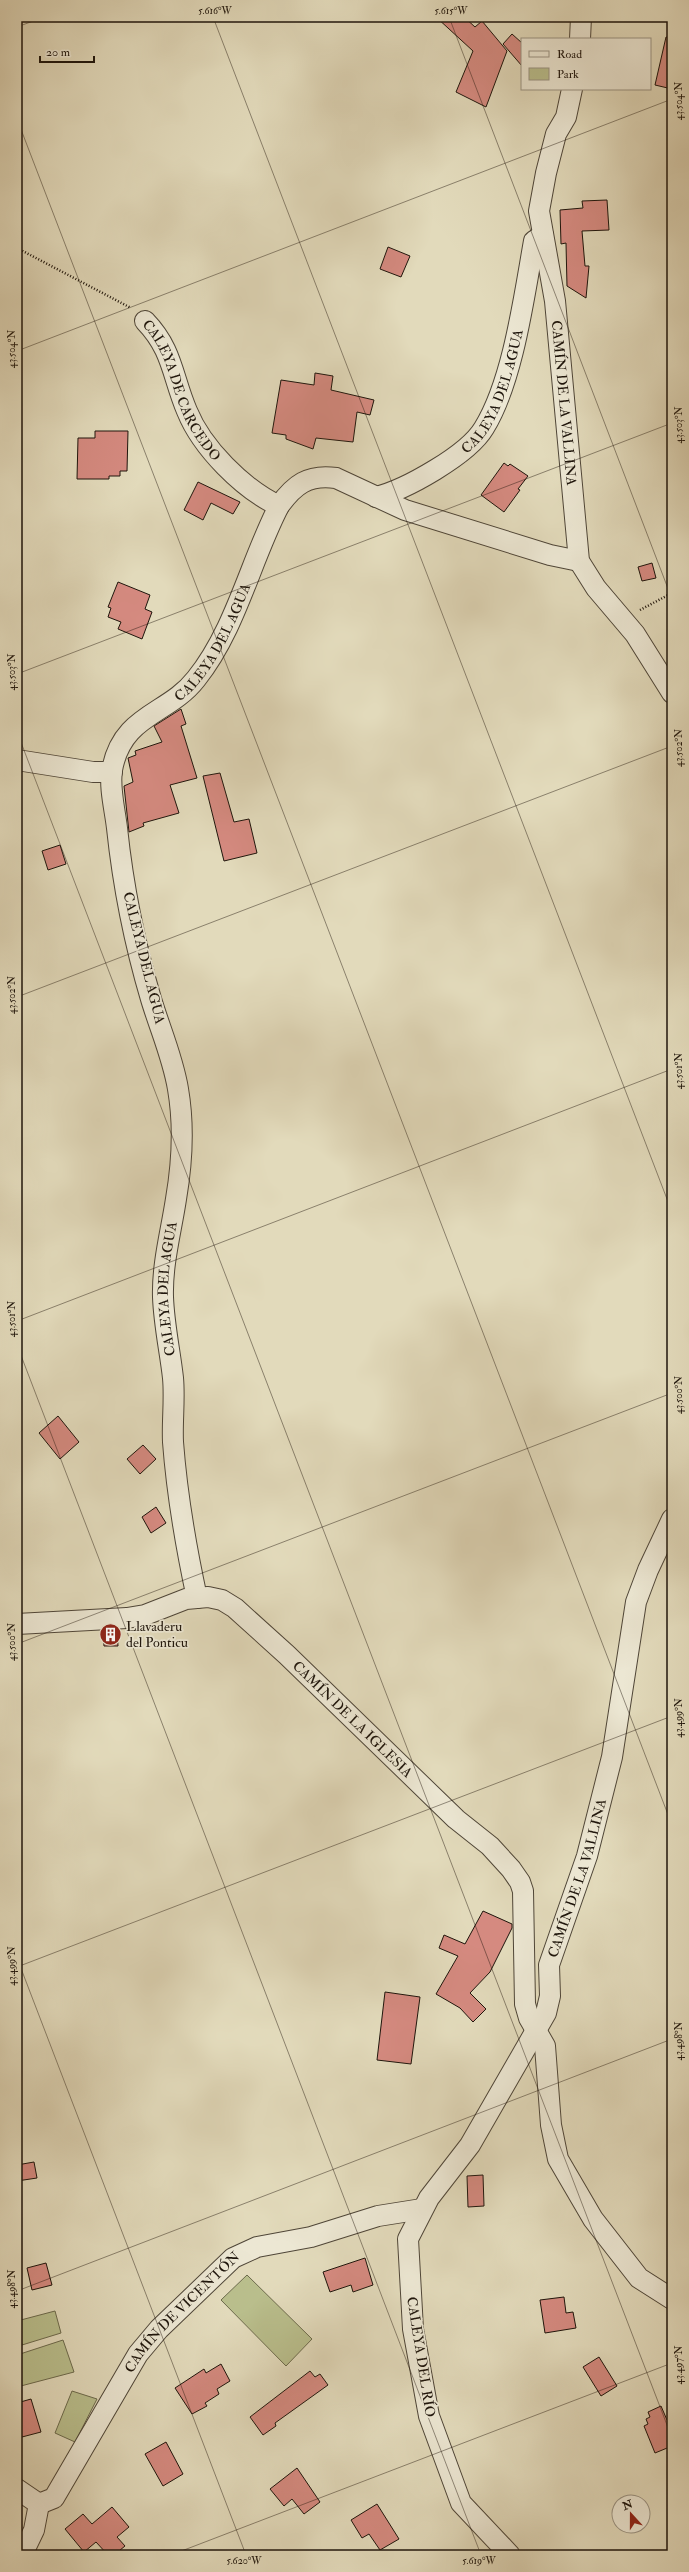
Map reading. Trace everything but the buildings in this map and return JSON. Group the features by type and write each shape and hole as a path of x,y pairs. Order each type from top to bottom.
{"street":[{"path":"580,38 581,17"},
{"name":"CAMÍN DE LA VALLINA","path":"572,90 566,117 556,134 546,173 539,211 555,301 579,561 596,588 624,620 672,693"},
{"name":"CALEYA DEL AGUA","path":"376,497 395,492 454,457 484,430 506,374 520,319 534,241 543,235"},
{"name":"CALEYA DE CARCEDO","path":"145,321 158,334 166,348 186,410 204,442 260,497 279,506"},
{"name":"CALEYA DEL AGUA","path":"198,1598 186,1545 173,1444 174,1380 163,1296 166,1256 177,1195 180,1159 179,1092 140,954 119,847 112,772 123,741 134,727 146,716 187,690 214,652 223,636 279,506 291,489 312,479 324,477 336,478 405,510 550,555 579,561"},
{"path":"17,760 93,772 112,772"},
{"name":"CAMÍN DE LA VALLINA","path":"422,2209 470,2145 546,2013 550,1996 549,1965 554,1945 587,1856 603,1799 612,1757 636,1602 648,1570 672,1519"},
{"name":"CAMÍN DE LA IGLESIA","path":"17,1624 145,1615 176,1602 208,1596 222,1600 235,1608 287,1655 456,1819 490,1846 511,1869 520,1882 523,1891 525,2004 529,2018 544,2046 548,2066 550,2125 558,2160 593,2219 639,2278 672,2300"},
{"name":"CAMÍN DE VICENTÓN","path":"39,2504 54,2498 138,2354 159,2330 233,2258 257,2247 311,2237 378,2216 422,2209"},
{"name":"CALEYA DEL RÍO","path":"422,2209 408,2239 408,2270 413,2329 429,2416 461,2503 510,2555"},
{"path":"17,2489 39,2504 34,2530 22,2555"}],"path":[{"name":"CALEYA DE CARCEDO","path":"17,248 129,306 145,321"},
{"path":"624,620 672,593"}],"green space":[{"path":"247,2275 312,2339 286,2366 221,2300"},
{"path":"55,2311 61,2333 22,2345 17,2321"},
{"path":"63,2340 74,2372 17,2387 17,2355"},
{"path":"72,2391 97,2399 75,2442 55,2433"}],"place":[{"name":"Llavaderu del Ponticu","path":"110,1634"}]}
